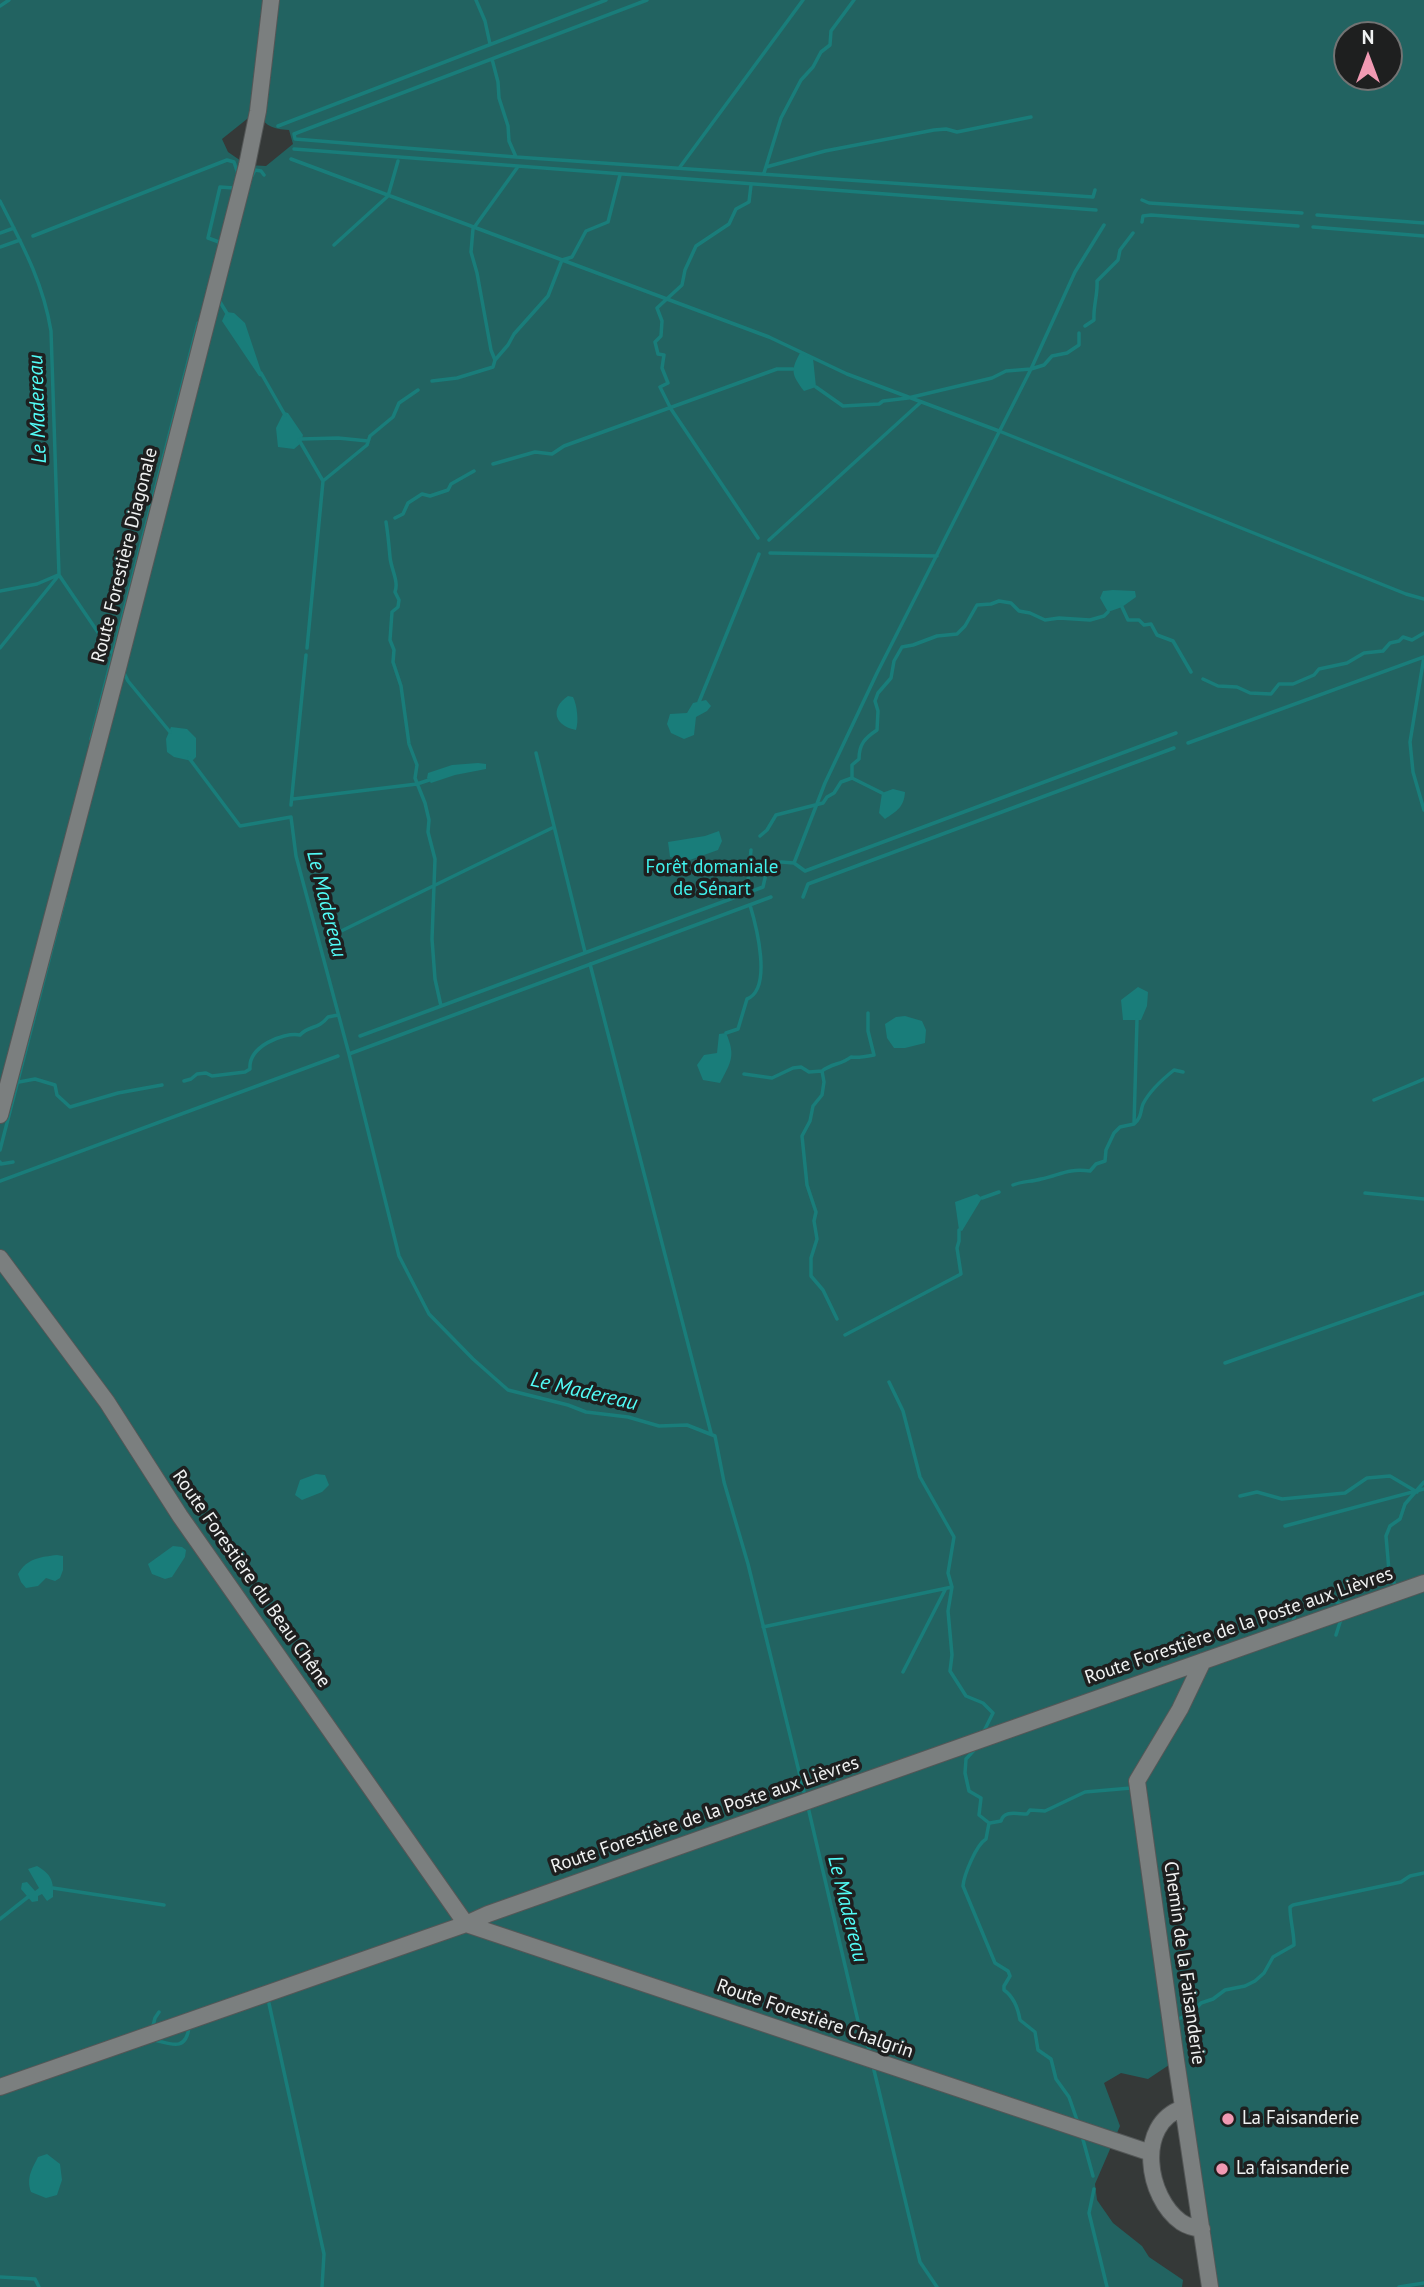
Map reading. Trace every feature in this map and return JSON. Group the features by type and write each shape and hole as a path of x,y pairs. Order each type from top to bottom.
{"street":[{"name":"Route Forestière Diagonale","path":"0,1115 247,165 258,111 271,0"},
{"name":"Route Forestière du Beau Chêne","path":"0,1258 107,1402 180,1516 466,1924"},
{"name":"Route Forestière de la Poste aux Lièvres","path":"0,2087 1424,1583"},
{"name":"Chemin de la Faisanderie","path":"1203,1661 1180,1709 1137,1781 1210,2287"},
{"name":"Route Forestière Chalgrin","path":"466,1924 1151,2153"},
{"path":"1183,2108 1173,2111 1163,2121 1154,2137 1151,2153 1152,2176 1163,2201 1178,2220 1202,2229"}],"green space":[{"name":"Forêt domaniale de Sénart","path":"0,0 1424,0 1424,2287 1210,2287 1175,2061 1148,2079 1121,2073 1104,2083 1120,2126 1095,2184 1097,2200 1113,2223 1142,2246 1149,2257 1183,2280 1182,2287 0,2287","holes":["257,111 270,126 289,130 293,144 266,166 247,165 228,152 222,139"]}],"shaded area":[{"path":"226,312 234,313 245,323 263,377 259,376 222,321"},
{"path":"800,353 813,358 816,387 804,391 794,373"},
{"path":"284,412 288,413 303,435 301,443 294,449 278,447 276,428"},
{"path":"1103,591 1135,591 1136,597 1122,607 1108,612 1100,598"},
{"path":"568,696 573,697 576,704 576,730 563,725 557,716 558,706"},
{"path":"706,700 711,706 696,717 694,735 684,739 671,733 667,724 670,714 687,713 693,703"},
{"path":"171,727 187,729 196,738 196,757 192,761 174,757 167,752 166,739"},
{"path":"486,764 486,769 431,783 427,778 428,773 452,765"},
{"path":"893,789 905,792 903,801 893,814 885,819 879,813 882,793"},
{"path":"719,831 722,841 718,850 687,861 670,857 668,842"},
{"path":"1138,987 1148,992 1147,1006 1141,1020 1123,1020 1121,1000"},
{"path":"905,1016 922,1021 926,1030 925,1043 894,1048 887,1038 885,1024 896,1017"},
{"path":"726,1033 731,1053 727,1070 720,1083 703,1080 697,1065 704,1055 717,1053 719,1034"},
{"path":"977,1194 982,1198 962,1231 959,1230 955,1202"},
{"path":"316,1474 325,1475 329,1485 322,1492 302,1500 295,1495 300,1480"},
{"path":"173,1546 186,1550 185,1557 172,1577 165,1579 152,1574 148,1564"},
{"path":"63,1556 60,1578 55,1581 46,1578 38,1586 26,1588 18,1574 22,1569 35,1559"},
{"path":"37,1866 46,1872 52,1882 53,1897 47,1901 42,1894 38,1896 38,1901 32,1902 21,1889 22,1883 27,1882 35,1891 39,1888 28,1869"},
{"path":"47,2154 60,2164 62,2180 57,2195 46,2198 31,2192 29,2182 38,2157"}],"waterway":[{"path":"0,6 9,0"},
{"path":"476,0 485,21 490,44"},
{"path":"278,126 606,0"},
{"path":"647,0 294,134 295,139 1093,197 1095,190"},
{"path":"680,167 803,0"},
{"path":"764,173 781,118 801,80 813,67 821,52 830,45 831,31 854,0"},
{"path":"492,59 509,141 516,157"},
{"path":"766,167 825,151 934,130 957,132 1031,117"},
{"path":"294,149 1096,210"},
{"path":"291,159 769,337 847,374 999,431 1424,599"},
{"path":"33,236 227,160 234,162 238,174"},
{"path":"334,245 388,196 398,161"},
{"path":"432,381 457,378 493,367 495,360 471,252 473,229 517,168"},
{"path":"252,176 255,170 264,175"},
{"path":"495,360 548,296 562,260 572,257 586,231 608,222 620,175"},
{"path":"751,185 749,202 736,209 729,224 696,246 685,270 682,285 657,308 662,321 661,336 655,342 658,354 664,355 662,368 668,383 660,387 671,409 758,538"},
{"path":"219,245 219,242 208,238 220,187 234,188"},
{"path":"1142,200 1149,203 1302,213"},
{"name":"Le Madereau","path":"0,201 37,280 51,331 59,575 112,653"},
{"path":"1142,222 1143,216 1151,215 1298,226"},
{"path":"1317,215 1424,223"},
{"path":"781,862 794,863 825,783 877,673 1031,369 1075,272 1104,225"},
{"path":"1313,227 1424,236"},
{"path":"0,233 14,228"},
{"path":"1085,326 1094,320 1097,281 1118,260 1120,250 1133,233"},
{"path":"0,247 20,240"},
{"path":"220,302 228,315"},
{"path":"91,739 198,323"},
{"path":"816,387 843,406 879,404 992,378 1006,371 1044,365 1052,356 1067,353 1079,345 1079,333"},
{"path":"493,464 535,452 552,454 564,446 777,369 793,369"},
{"path":"261,373 285,415"},
{"path":"307,648 323,481 367,445 370,436 393,417 399,403 418,390"},
{"path":"769,540 921,402"},
{"path":"301,439 338,438 368,441"},
{"path":"299,440 323,481"},
{"path":"395,518 403,514 408,503 422,494 430,496 448,490 451,484 474,471"},
{"path":"386,522 395,592 399,600 398,607 392,612 390,640 394,650 393,662 401,686 409,744 417,765 415,778 425,803 429,820 428,832 435,859 432,939 435,979 441,1006"},
{"path":"770,553 937,556"},
{"path":"699,702 759,554"},
{"path":"0,591 37,584 58,575"},
{"path":"0,648 59,575"},
{"path":"760,836 776,815 823,803 841,782 852,778 852,765 859,759 862,745 877,730 878,711 875,701 878,693 891,678 894,661 902,647 937,636 957,634 977,605 999,601 1011,603 1019,611 1045,620 1090,620 1108,612"},
{"path":"1122,607 1128,620 1139,620 1144,625 1151,624 1157,635 1173,641 1191,672"},
{"path":"1203,679 1218,686 1237,687 1250,693 1271,694 1279,684 1293,684 1314,675 1319,669 1347,663 1364,653 1383,651 1390,643 1403,637 1412,640 1424,633"},
{"path":"291,805 306,655"},
{"path":"1424,657 1410,742 1413,772 1424,810"},
{"path":"1188,743 1424,657"},
{"name":"Le Madereau","path":"124,673 170,732"},
{"path":"794,863 805,871 1176,733"},
{"path":"803,897 808,884 1174,748"},
{"path":"536,753 585,952"},
{"name":"Le Madereau","path":"189,758 240,826 291,817 296,856 399,1256 429,1314 508,1390 586,1412 628,1417 659,1426 687,1425 715,1436 724,1482 748,1564 805,1796"},
{"path":"852,778 882,793"},
{"path":"293,799 417,784 429,780"},
{"path":"333,935 554,827"},
{"path":"747,892 751,850"},
{"path":"360,1036 763,887 767,869"},
{"path":"349,1054 771,897"},
{"path":"0,1150 65,898"},
{"path":"726,1033 738,1029 747,999 755,993 759,983 760,956 750,905"},
{"path":"590,964 711,1433"},
{"path":"822,1071 851,1057 874,1055 868,1031 868,1013"},
{"path":"184,1081 197,1074 206,1073 212,1076 245,1072 250,1069 254,1054 268,1043 284,1036 300,1035 321,1024 328,1017 338,1015"},
{"path":"1013,1185 1070,1171 1090,1171 1096,1164 1105,1161 1106,1150 1114,1133 1120,1127 1134,1124 1137,1020"},
{"path":"0,1181 338,1056"},
{"path":"744,1074 772,1078 793,1068 801,1067 809,1072 822,1071 822,1095 813,1106 810,1121 802,1136 807,1185 816,1212 814,1221 817,1239 811,1258 811,1276 823,1290 837,1319"},
{"path":"1134,1124 1140,1117 1146,1099 1157,1086 1174,1070 1183,1072"},
{"path":"19,1082 35,1079 55,1085 57,1095 70,1107 118,1093 162,1085"},
{"path":"1374,1100 1424,1079"},
{"path":"0,1162 13,1162"},
{"path":"982,1198 999,1192"},
{"path":"1365,1193 1424,1199"},
{"path":"845,1335 961,1274 957,1248 959,1230"},
{"path":"1225,1363 1424,1293"},
{"path":"889,1382 903,1411 920,1477 954,1537 948,1573 952,1587 948,1611 952,1655 950,1671 966,1696 983,1703 993,1713 983,1733"},
{"path":"1240,1496 1257,1492 1282,1499 1345,1493 1367,1478 1390,1476 1417,1492"},
{"path":"1395,1585 1389,1571 1386,1536 1390,1526 1400,1519 1405,1504 1424,1482"},
{"path":"1285,1526 1424,1489"},
{"path":"763,1627 952,1587"},
{"path":"903,1672 945,1590"},
{"path":"1309,1597 1326,1597 1343,1605"},
{"path":"1290,1623 1293,1622 1297,1606"},
{"path":"1336,1635 1343,1619"},
{"path":"976,1748 966,1759 965,1773 969,1791 981,1798 979,1815 989,1823 986,1839 978,1847 971,1861 963,1886 995,1963 1008,1971 1010,1976 1004,1990 1015,2003 1020,2020 1035,2032 1038,2050 1051,2059 1056,2079 1069,2097 1078,2123"},
{"path":"990,1823 1001,1821 1008,1814 1027,1814 1030,1810 1045,1811 1085,1792 1131,1788"},
{"name":"Le Madereau","path":"808,1807 858,2021 871,2054"},
{"path":"1178,2019 1192,2013 1201,2003 1213,1999 1225,1990 1255,1981 1264,1973 1273,1957 1294,1945 1290,1907 1293,1905 1401,1882 1410,1876 1424,1873"},
{"path":"53,1888 164,1905"},
{"path":"0,1919 28,1897"},
{"path":"268,1999 324,2254 322,2287"},
{"path":"151,2027 159,2012"},
{"path":"154,2040 181,2043 189,2027"},
{"name":"Le Madereau","path":"873,2066 920,2262 937,2287"},
{"path":"1082,2136 1093,2176"},
{"path":"1094,2189 1089,2213 1107,2287"},
{"path":"0,2277 35,2279 39,2287"},
{"path":"1399,2287 1424,2283"}],"place":[{"name":"La Faisanderie","path":"1228,2119"},
{"name":"La faisanderie","path":"1222,2169"}]}
